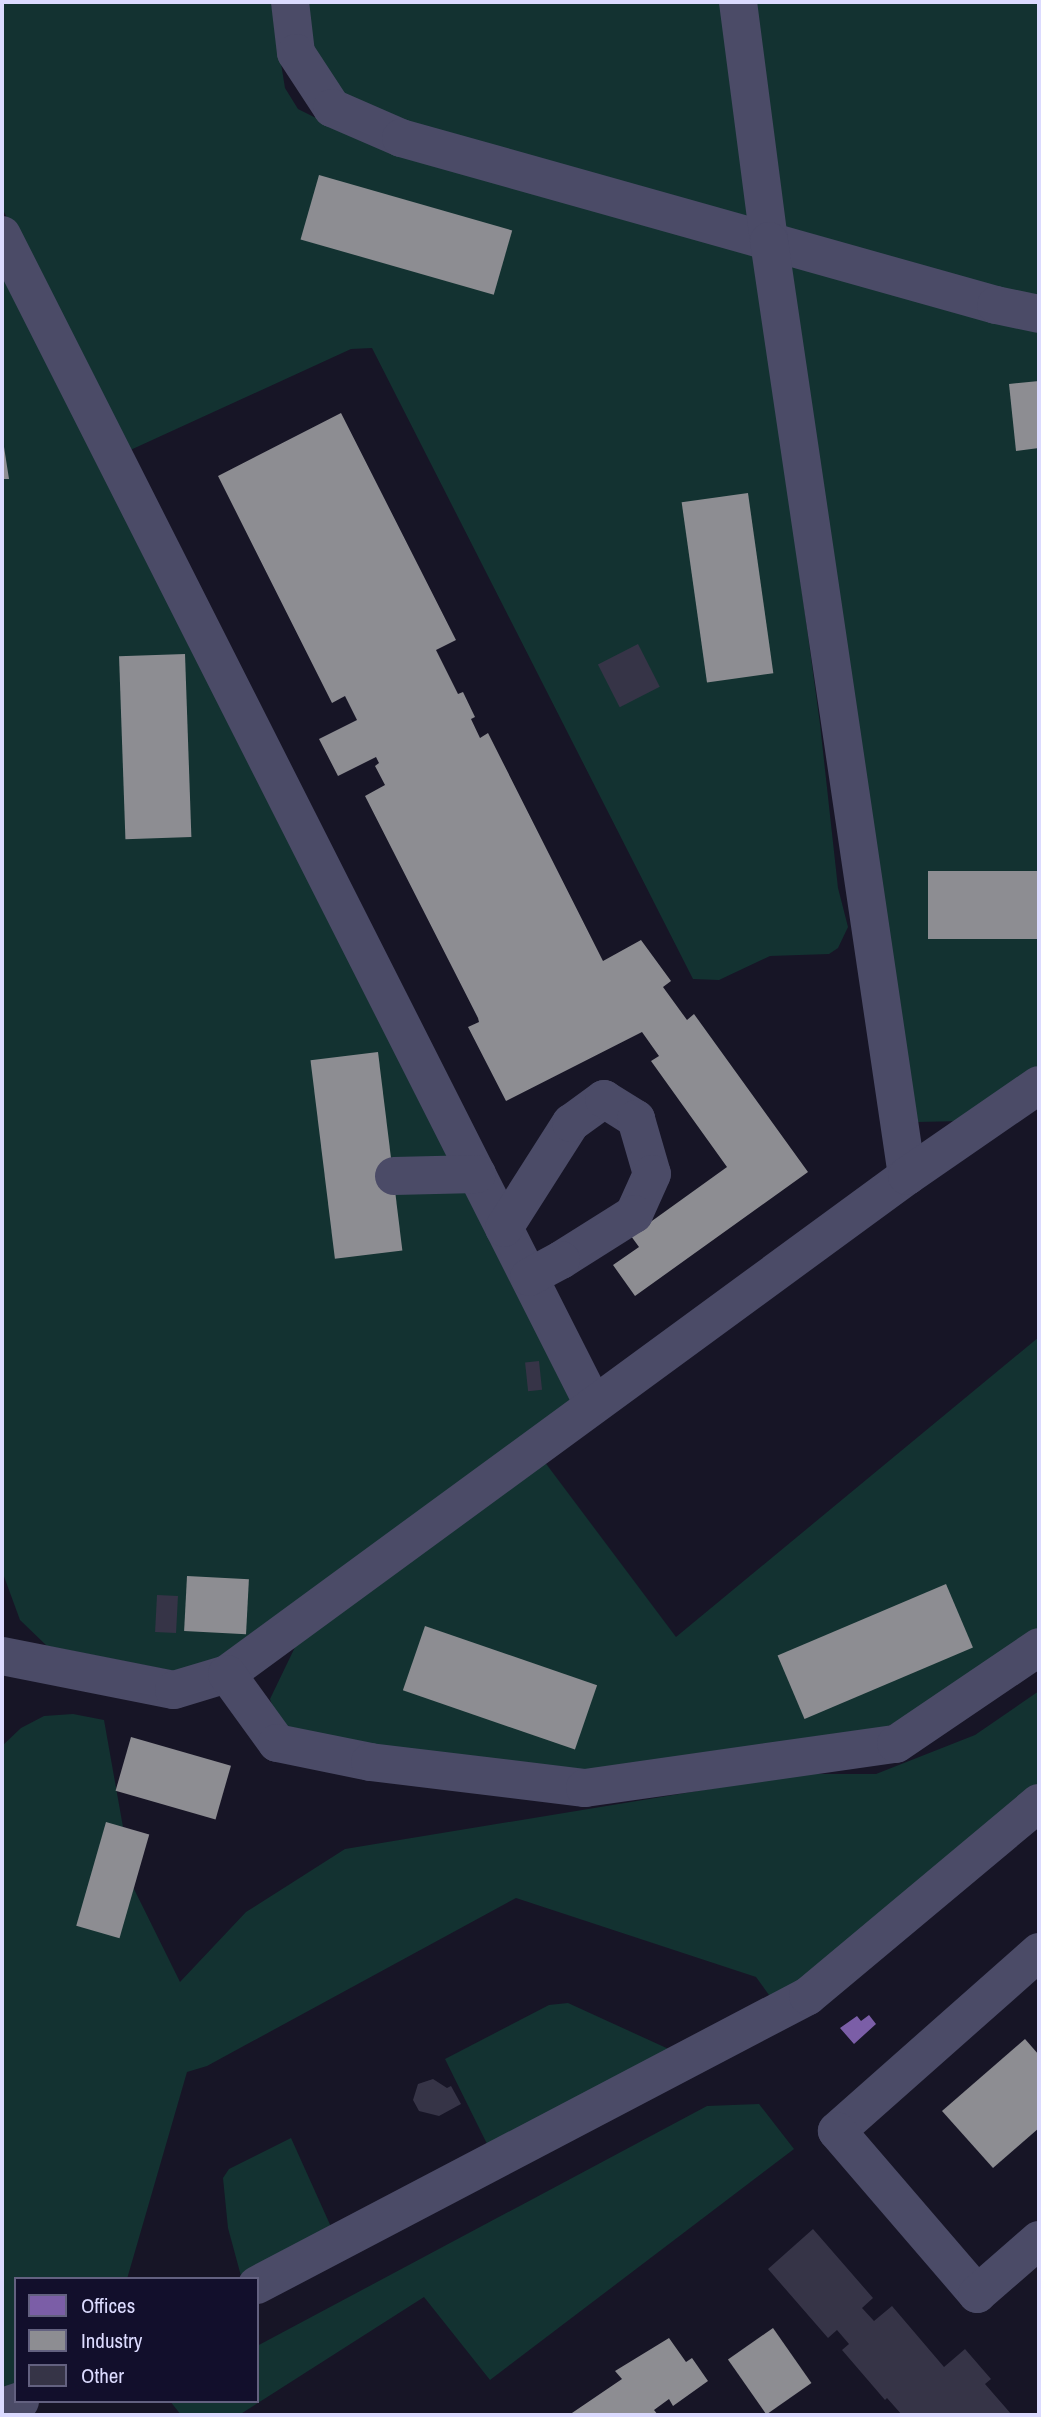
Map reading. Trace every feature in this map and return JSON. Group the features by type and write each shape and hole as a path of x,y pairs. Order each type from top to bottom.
{"lane":[{"path":"290,2 296,53 332,107 401,138 996,305 1039,314"},
{"path":"738,2 769,241 907,1176"},
{"path":"2,235 593,1404"},
{"path":"2,1656 174,1690 227,1674 907,1176 1039,1085"},
{"path":"504,1228 571,1124 604,1099 636,1119 653,1174 634,1214 561,1260 528,1277"},
{"path":"394,1176 477,1174"},
{"path":"227,1674 277,1743 370,1762 585,1787 896,1744 1039,1647"},
{"path":"259,2284 807,1996 1039,1803"},
{"path":"1039,1952 837,2131 977,2294 1039,2240"}],"green space":[{"path":"2,2 271,2 285,88 298,109 326,123 756,251 820,724 838,888 848,927 838,948 829,954 770,956 719,980 693,979 372,348 351,349 126,452 2,208"},
{"path":"298,2 722,2 752,222 422,128 317,88"},
{"path":"749,2 1039,2 1039,296 1014,294 780,230"},
{"path":"784,260 1039,323 1039,1066 963,1121 917,1122"},
{"path":"2,267 577,1403 194,1675 47,1646 20,1620 2,1571"},
{"path":"1039,1337 1039,1639 866,1739 593,1771 501,1769 280,1727 270,1699 297,1643 544,1461 676,1637"},
{"path":"1039,1691 1039,1793 774,2002 756,1977 516,1898 207,2066 187,2072 128,2277 14,2277 14,2391 2,2396 2,1746 21,1728 44,1716 73,1714 104,1720 134,1889 180,1982 246,1912 345,1849 800,1774 876,1774 975,1735"},
{"path":"568,2003 673,2051 489,2148 445,2059 549,2005"},
{"path":"759,2104 794,2149 490,2380 424,2297 259,2402 259,2345 707,2106"},
{"path":"291,2138 332,2229 241,2276 228,2228 223,2178 229,2169"},
{"path":"172,2403 258,2403 239,2415 181,2415"}],"building: Offices":[{"path":"869,2015 876,2024 854,2044 840,2028 857,2016 861,2021"}],"building: Industry":[{"path":"319,175 512,230 494,295 301,239"},
{"path":"1039,381 1039,448 1016,451 1009,384"},
{"path":"341,413 456,640 436,650 458,694 463,692 475,717 471,719 480,738 488,733 603,961 641,940 671,981 663,987 687,1020 694,1014 808,1172 635,1296 613,1265 639,1247 631,1236 727,1167 651,1061 659,1056 642,1032 506,1101 468,1027 479,1022 478,1018 365,796 385,785 375,766 379,763 376,757 338,776 319,739 357,720 345,696 332,703 218,476"},
{"path":"2,434 9,479 2,479"},
{"path":"748,493 773,673 707,683 682,502"},
{"path":"185,654 191,837 125,839 119,656"},
{"path":"928,871 1039,871 1039,939 928,939"},
{"path":"378,1052 402,1251 335,1259 311,1060"},
{"path":"187,1576 249,1579 246,1634 184,1631"},
{"path":"946,1584 973,1648 805,1719 778,1656"},
{"path":"425,1626 597,1685 575,1750 403,1690"},
{"path":"131,1737 231,1766 216,1819 116,1791"},
{"path":"106,1822 149,1834 119,1938 76,1926"},
{"path":"1025,2039 1039,2055 1039,2128 993,2168 942,2111"},
{"path":"773,2328 811,2383 766,2414 728,2360"},
{"path":"669,2338 686,2362 692,2358 708,2381 673,2406 669,2399 654,2410 658,2415 569,2415 622,2379 615,2371"}],"building: Other":[{"path":"638,644 660,687 620,707 598,664"},
{"path":"539,1361 542,1390 528,1391 525,1362"},
{"path":"157,1595 178,1596 176,1633 155,1632"},
{"path":"433,2079 447,2088 451,2086 461,2104 439,2116 419,2111 413,2100 418,2084"},
{"path":"813,2229 873,2298 862,2308 874,2321 892,2306 944,2367 965,2349 991,2379 985,2384 1012,2415 902,2415 887,2398 885,2400 842,2350 849,2344 837,2330 828,2338 768,2269"}]}
